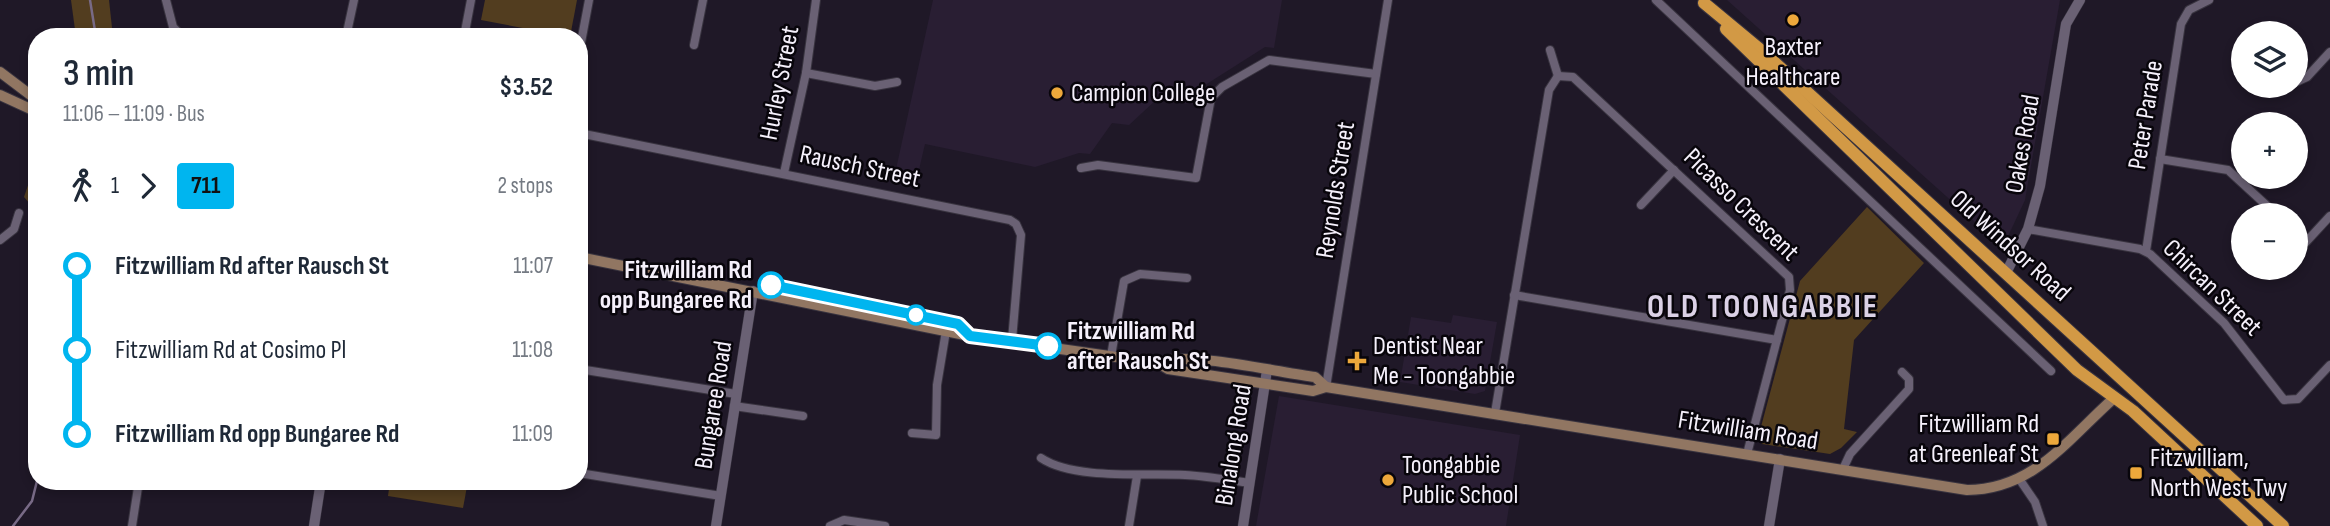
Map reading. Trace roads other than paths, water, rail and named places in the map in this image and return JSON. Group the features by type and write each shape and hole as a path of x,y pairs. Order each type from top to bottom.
{"highway":[{"name":"Old Windsor Road","path":"1702,2 1762,51 2283,526"},
{"name":"Old Windsor Road","path":"1702,2 1739,44 1881,178 1993,290 2113,399 2133,411 2257,526"},
{"name":"Oakes Road","path":"1993,290 2007,273"},
{"name":"Fitzwilliam Road","path":"2113,399 2128,386"}],"main road":[{"path":"0,72 28,93"},
{"path":"0,95 28,108"},
{"name":"Fitzwilliam Road","path":"588,259 946,331 1157,362 1168,369 1313,391 1326,387 1967,490 1993,488 2020,480 2053,456 2113,399"},
{"name":"Fitzwilliam Road","path":"1157,362 1168,358 1195,360 1315,377 1326,387"}],"street":[{"path":"166,0 174,28"},
{"path":"348,28 354,0"},
{"path":"466,28 471,0"},
{"path":"584,28 590,0"},
{"path":"694,45 703,0"},
{"name":"Hurley Street","path":"784,173 806,73 816,0"},
{"name":"Reynolds Street","path":"1326,387 1388,0"},
{"path":"1656,0 2051,371"},
{"name":"Oakes Road","path":"2007,273 2028,229 2040,186 2066,24 2080,0"},
{"name":"Peter Parade","path":"2146,251 2181,24 2189,10 2209,0"},
{"path":"1495,414 1549,90 1558,76 1550,50"},
{"path":"2308,76 2330,52"},
{"path":"1081,168 1098,165 1196,178 1211,99 1222,87 1269,60 1376,74"},
{"path":"806,73 875,86 897,82"},
{"name":"Picasso Crescent","path":"1558,76 1573,77 1789,277 1790,290 1747,454"},
{"name":"Rausch Street","path":"588,136 784,173 1016,223 1021,235 1012,340"},
{"path":"2160,159 2228,170 2264,203"},
{"path":"1641,205 1674,170"},
{"path":"0,240 14,229 19,213"},
{"path":"2308,240 2330,216"},
{"name":"Chircan Street","path":"2028,229 2146,251 2224,323 2250,353 2281,398 2298,399 2330,365"},
{"path":"1111,356 1124,281 1139,274 1187,278"},
{"name":"Bungaree Road","path":"716,526 753,291"},
{"path":"1514,295 1777,340"},
{"path":"912,433 936,435 937,385 946,331"},
{"path":"588,370 736,394"},
{"name":"Binalong Road","path":"1243,526 1267,370"},
{"path":"1843,469 1850,454 1909,389 1909,379 1902,372"},
{"path":"734,406 803,416"},
{"path":"1041,458 1051,465 1137,476 1186,475 1250,483"},
{"path":"1769,526 1780,459"},
{"path":"588,474 721,496"},
{"path":"1129,526 1137,476"},
{"path":"2020,480 2035,502 2043,526"},
{"path":"132,526 138,490"},
{"path":"314,526 320,490"},
{"path":"830,526 844,520 885,526"}],"waterway":[{"path":"90,0 95,28"},
{"path":"13,526 32,501 35,490"}],"place":[{"name":"Baxter Healthcare","path":"1793,20"},
{"name":"Campion College","path":"1057,93"},
{"name":"Fitzwilliam Rd opp Bungaree Rd","path":"771,285"},
{"name":"Fitzwilliam Rd after Rausch St","path":"1048,346"},
{"name":"Dentist Near Me - Toongabbie","path":"1357,361"},
{"name":"Fitzwilliam Rd at Greenleaf St","path":"2053,439"},
{"name":"Fitzwilliam, North West Twy","path":"2136,473"},
{"name":"Toongabbie Public School","path":"1388,480"}],"district":[{"name":"OLD TOONGABBIE","path":"1763,307"}]}
